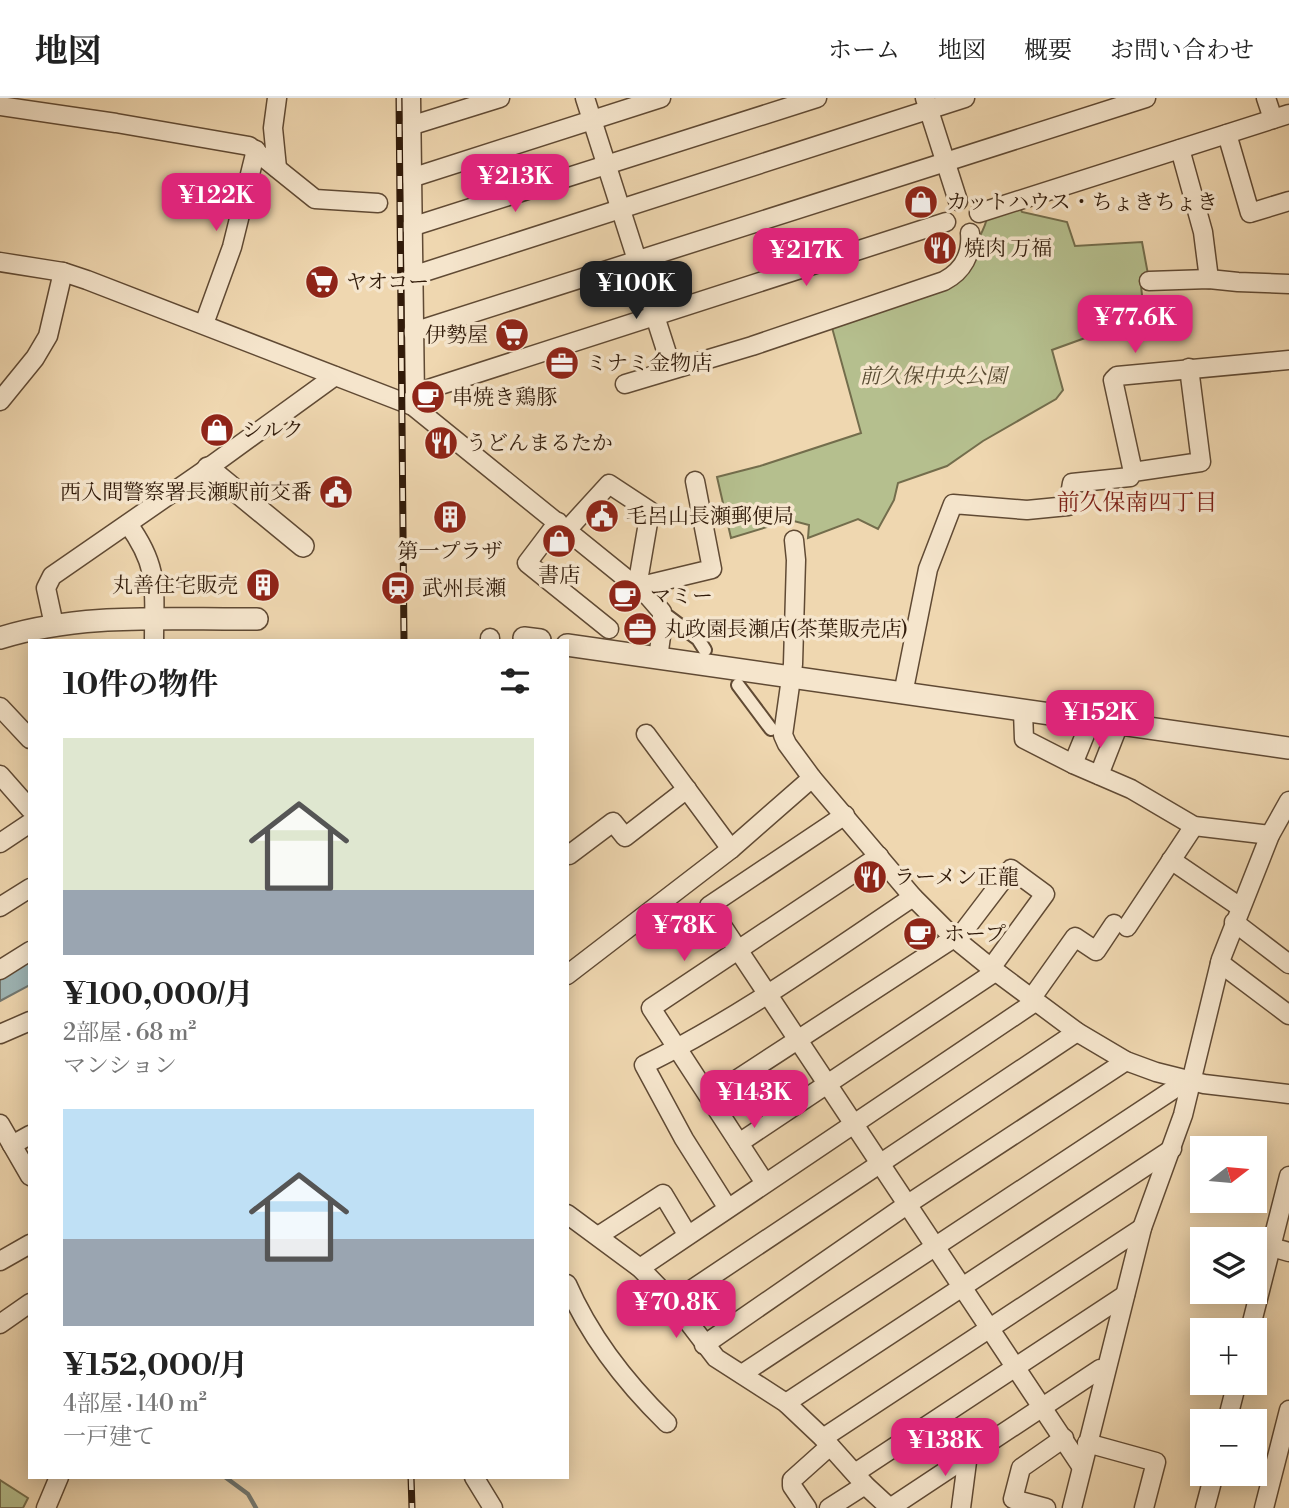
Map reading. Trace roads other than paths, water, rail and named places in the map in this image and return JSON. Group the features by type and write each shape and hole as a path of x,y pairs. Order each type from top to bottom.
{"street":[{"path":"277,168 273,128 278,98"},
{"path":"411,98 414,402"},
{"path":"410,126 500,98"},
{"path":"585,98 672,369"},
{"path":"411,178 661,98"},
{"path":"411,227 817,98"},
{"path":"412,276 621,210 927,104 965,98"},
{"path":"413,332 1146,98"},
{"path":"979,213 1281,117 1266,98"},
{"path":"927,104 958,201"},
{"path":"0,106 249,146 315,199 378,203"},
{"path":"1227,134 1250,213 1289,201"},
{"path":"1180,149 1203,232 1209,279"},
{"path":"204,324 232,247 256,150"},
{"path":"958,201 971,204 979,213 978,226 970,233 957,234 946,222 946,211 958,201"},
{"path":"414,402 422,391 946,222"},
{"path":"625,384 752,346 944,281 964,263 969,253 970,233"},
{"path":"0,262 63,272 335,376 414,402 637,587 662,612 698,639 705,650"},
{"path":"0,401 35,358 48,336 63,272"},
{"path":"1149,281 1209,279 1289,284"},
{"path":"903,694 929,569 953,504 1027,510 1068,506 1072,483 1130,477 1133,472 1113,380 1117,376 1289,360"},
{"path":"1133,472 1201,462 1189,368"},
{"path":"54,625 46,588 48,581 335,376"},
{"path":"208,468 303,546"},
{"path":"637,587 712,569 695,481"},
{"path":"609,629 520,565 609,484 650,511 637,587"},
{"path":"128,524 143,544 152,566 154,631"},
{"path":"794,540 796,560 791,678 783,735 812,778 913,897 956,939 1033,1001 1077,1032 1126,1061 1192,1082 1289,1094"},
{"path":"658,658 662,612"},
{"path":"0,638 54,625 90,621 154,631 257,619"},
{"path":"569,645 1289,748"},
{"path":"738,685 771,729"},
{"path":"0,707 28,736"},
{"path":"1024,711 1024,738 1073,764 1131,789 1194,826 1270,835"},
{"path":"1073,764 1091,720"},
{"path":"1099,775 1119,724"},
{"path":"646,734 731,849"},
{"path":"1,777 28,807"},
{"path":"569,973 731,849 812,778"},
{"path":"569,855 613,822 625,837 687,789"},
{"path":"1072,1508 1142,1228 1172,1149 1192,1082 1220,963 1270,835 1289,801"},
{"path":"845,815 709,906 1081,1466"},
{"path":"0,843 28,824"},
{"path":"640,1268 1033,1001 1075,937 1096,951 1120,926 1194,826"},
{"path":"765,1183 651,1008 879,856"},
{"path":"1171,860 1237,914 1289,964"},
{"path":"710,1097 956,939 1011,869 1045,894 993,970 740,1143"},
{"path":"0,907 28,889"},
{"path":"727,1207 684,1139 644,1065 678,1048 768,993 913,897"},
{"path":"0,970 28,952"},
{"path":"1220,963 1289,1015"},
{"path":"0,1034 28,1022"},
{"path":"673,1302 1077,1032"},
{"path":"704,1345 908,1204 1126,1061"},
{"path":"742,1374 1177,1087 1192,1082"},
{"path":"0,1124 28,1172"},
{"path":"12,1144 28,1136"},
{"path":"786,1403 1172,1149"},
{"path":"1253,1318 1289,1176"},
{"path":"598,1236 663,1194 687,1234"},
{"path":"569,1215 640,1268 673,1302 716,1358 786,1403 890,1508 1100,1368 1106,1369"},
{"path":"807,1508 792,1486 792,1480 826,1442 990,1328 1142,1228"},
{"path":"2,1255 28,1245"},
{"path":"1271,1247 1289,1252"},
{"path":"569,1288 579,1311 604,1351 625,1379 667,1423"},
{"path":"830,1508 860,1479 1125,1295"},
{"path":"0,1324 28,1304"},
{"path":"1264,1508 1289,1410"},
{"path":"1046,1508 1013,1499 1020,1468 1064,1438"},
{"path":"1087,1443 1156,1462 1144,1508"},
{"path":"961,1508 968,1454"},
{"path":"46,1508 58,1479"},
{"path":"475,1479 493,1508"},
{"path":"1205,1508 1211,1486"}],"water":[{"path":"28,959 28,986 0,1001 0,979"}],"waterway":[{"path":"228,1479 248,1494 256,1508"}],"railway":[{"path":"399,98 404,639"},
{"path":"411,1479 412,1508"}],"place":[{"name":"カットハウス・ちょきちょき","path":"921,202"},
{"name":"焼肉 万福","path":"940,248"},
{"name":"ヤオコー","path":"322,282"},
{"name":"伊勢屋","path":"512,335"},
{"name":"ミナミ金物店","path":"562,363"},
{"name":"串焼き鶏豚","path":"428,397"},
{"name":"シルク","path":"217,430"},
{"name":"うどんまるたか","path":"441,443"},
{"name":"西入間警察署長瀬駅前交番","path":"336,492"},
{"name":"毛呂山長瀬郵便局","path":"602,516"},
{"name":"第一プラザ","path":"450,517"},
{"name":"書店","path":"559,541"},
{"name":"丸善住宅販売","path":"263,585"},
{"name":"武州長瀬","path":"398,588"},
{"name":"マミー","path":"625,596"},
{"name":"丸政園長瀬店(茶葉販売店)","path":"640,629"},
{"name":"ラーメン正龍","path":"870,877"},
{"name":"ホープ","path":"920,934"}],"district":[{"name":"前久保南四丁目","path":"1137,502"}],"park label":[{"name":"前久保中央公園","path":"933,376"}]}
